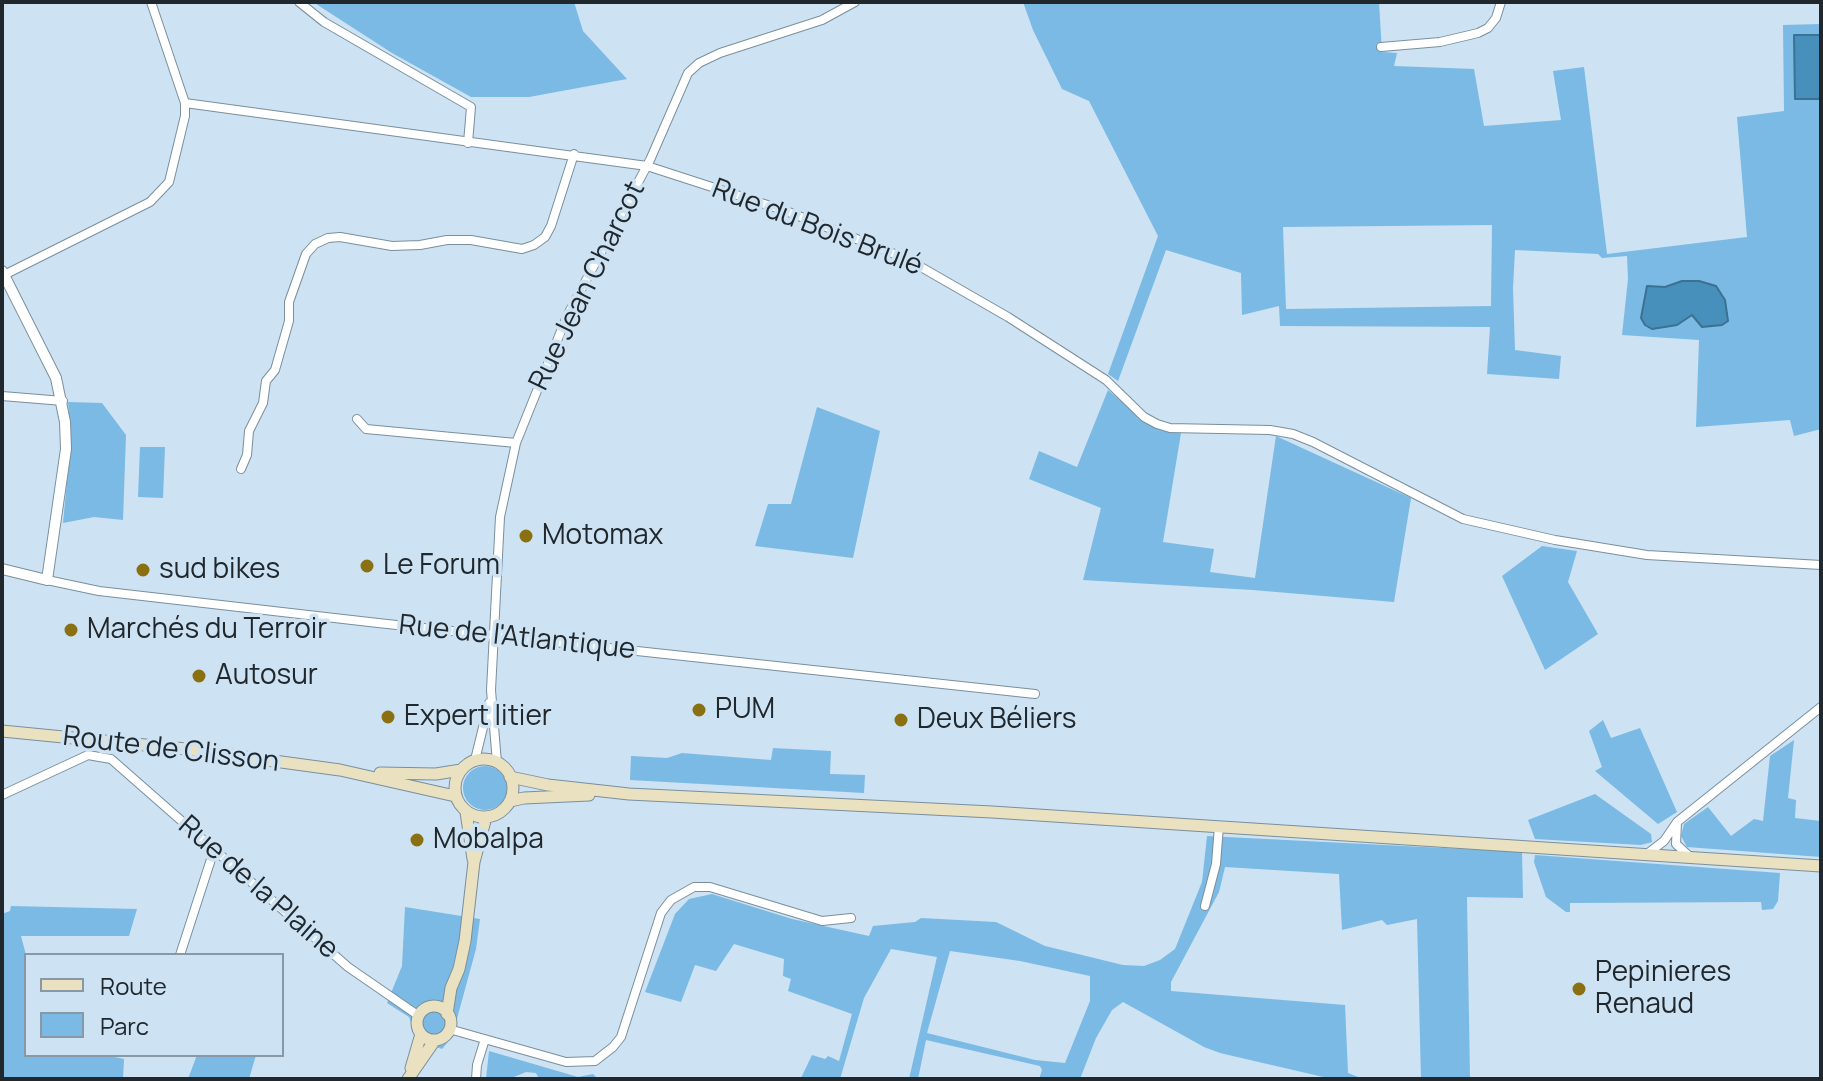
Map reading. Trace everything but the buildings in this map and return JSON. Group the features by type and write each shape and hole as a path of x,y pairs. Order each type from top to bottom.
{"main road":[{"name":"Route de Clisson","path":"2,731 186,749 340,770 455,796"},
{"path":"466,812 486,817 496,815 510,801 513,791 510,777 497,763 475,760 461,770 454,786 455,796 466,812 474,862"},
{"name":"Route de Clisson","path":"340,770 436,774 461,770"},
{"path":"510,777 548,785 629,794 1219,826 1821,866"},
{"path":"510,801 629,794"},
{"path":"407,1079 435,1040 444,1037 449,1029 447,1014 451,988 465,941 474,862 486,817"},
{"path":"407,1079 418,1050 421,1034 417,1025 419,1016 451,988"},
{"path":"432,1007 441,1008 447,1014"},
{"path":"421,1034 435,1040"}],"street":[{"path":"47,580 66,449 63,401 56,378 3,273 150,202 169,182 185,116 185,103 151,2"},
{"path":"299,2 324,22 471,107 468,143"},
{"name":"Rue Jean Charcot","path":"497,763 491,690 500,517 516,443 567,316 647,166 688,73 699,63 720,53 822,20 855,2"},
{"path":"1381,47 1440,42 1488,28 1496,18 1501,2"},
{"name":"Rue du Bois Brulé","path":"185,103 647,166 786,211 907,259 1008,317 1106,380 1144,417 1157,424 1170,428 1270,430 1293,434 1463,519 1555,540 1647,555 1821,565"},
{"path":"241,469 247,455 249,431 263,403 266,381 275,370 289,321 289,302 306,254 315,244 340,237 392,246 447,240 471,240 522,249 534,245 545,237 551,226 574,154"},
{"path":"2,396 63,401"},
{"path":"357,419 366,429 516,443"},
{"name":"Rue de l'Atlantique","path":"2,569 99,591 494,637 1035,694"},
{"name":"Rue Jean Charcot","path":"475,760 491,690"},
{"path":"1647,854 1664,841 1677,822 1821,707"},
{"name":"Rue de la Plaine","path":"2,795 88,755 111,759 348,967 419,1016"},
{"path":"1677,822 1676,844 1689,857"},
{"path":"1205,906 1216,864 1219,826"},
{"path":"181,953 214,850"},
{"path":"449,1029 572,1063 595,1061 621,1037 661,913 671,900 694,887 710,887 822,921 851,918"},
{"path":"476,1079 485,1039"}],"green space":[{"path":"313,2 574,2 583,31 627,79 529,97 471,97 392,53"},
{"path":"1023,2 1379,2 1382,52 1397,53 1394,66 1474,69 1484,126 1561,120 1553,71 1584,67 1607,254 1747,237 1737,117 1784,111 1783,25 1821,24 1821,429 1794,436 1790,420 1696,427 1699,340 1622,335 1628,279 1627,256 1602,258 1598,254 1515,250 1515,350 1561,356 1559,379 1487,374 1490,327 1280,326 1279,306 1242,315 1241,273 1166,250 1118,381 1108,374 1158,236 1089,101 1062,89","holes":["1492,225 1491,306 1286,309 1283,227"]},
{"path":"1108,390 1142,419 1159,429 1181,433 1163,542 1214,549 1210,572 1255,578 1276,436 1411,498 1394,602 1083,580 1101,508 1029,479 1039,451 1077,467"},
{"path":"68,402 102,403 126,435 123,520 94,517 63,523 71,440"},
{"path":"817,407 880,431 853,558 755,546 768,504 791,504"},
{"path":"140,447 165,447 163,498 138,497"},
{"path":"1542,546 1577,551 1568,582 1598,634 1545,670 1502,576"},
{"path":"1603,720 1611,738 1640,728 1677,812 1658,824 1595,771 1602,767 1589,731"},
{"path":"1794,740 1788,798 1796,800 1795,818 1821,821 1821,857 1687,847 1681,836 1684,824 1708,807 1731,836 1754,819 1763,821 1770,756"},
{"path":"773,748 831,751 830,774 865,775 864,793 630,780 631,756 667,758 682,753 771,760"},
{"path":"485,766 501,772 507,788 501,804 485,810 469,804 463,788 469,772"},
{"path":"1595,794 1651,834 1652,842 1641,845 1535,839 1528,820"},
{"path":"1207,836 1522,852 1523,898 1467,897 1470,1079 1421,1079 1417,919 1387,925 1382,920 1342,930 1339,874 1225,867 1219,892 1171,982 1171,991 1345,1005 1348,1073 1363,1079 1332,1079 1220,1053 1123,1002 1112,1010 1096,1038 1080,1079 1039,1079 1040,1066 926,1040 918,1079 909,1079 937,957 891,949 864,998 840,1079 801,1078 812,1055 825,1059 828,1056 839,1061 852,1014 788,991 791,979 783,976 784,959 734,944 716,971 695,965 681,1002 645,992 675,914 689,899 712,894 792,919 869,936 873,926 915,922 921,918 996,922 1045,946 1123,965 1144,966 1160,960 1175,949 1202,882","holes":["950,951 1020,961 1090,976 1090,1001 1065,1063 1035,1060 927,1033"]},
{"path":"1535,855 1780,873 1778,901 1773,909 1762,910 1761,902 1570,903 1570,912 1566,912 1546,897 1534,862"},
{"path":"11,906 137,909 129,936 21,936 25,953 24,1057 124,1059 123,1079 2,1079 2,914 10,911"},
{"path":"405,907 480,919 476,949 452,1037 442,1049 417,1040 409,1017 387,1003 402,966"},
{"path":"489,1051 578,1077 593,1074 598,1079 539,1079 536,1073 526,1072 509,1079 486,1079"},
{"path":"196,1057 255,1057 249,1079 188,1079"}],"shaded area":[{"path":"1794,35 1821,35 1821,99 1795,99"},
{"path":"1682,281 1699,281 1716,286 1725,300 1728,321 1722,325 1702,327 1692,315 1677,325 1652,329 1645,325 1641,318 1647,286 1665,287"}],"place":[{"name":"Motomax","path":"526,536"},
{"name":"Le Forum","path":"367,566"},
{"name":"sud bikes","path":"143,570"},
{"name":"Marchés du Terroir","path":"71,630"},
{"name":"Autosur","path":"199,676"},
{"name":"PUM","path":"699,710"},
{"name":"Expert litier","path":"388,717"},
{"name":"Deux Béliers","path":"901,720"},
{"name":"Mobalpa","path":"417,840"},
{"name":"Pepinieres Renaud","path":"1579,989"}]}
